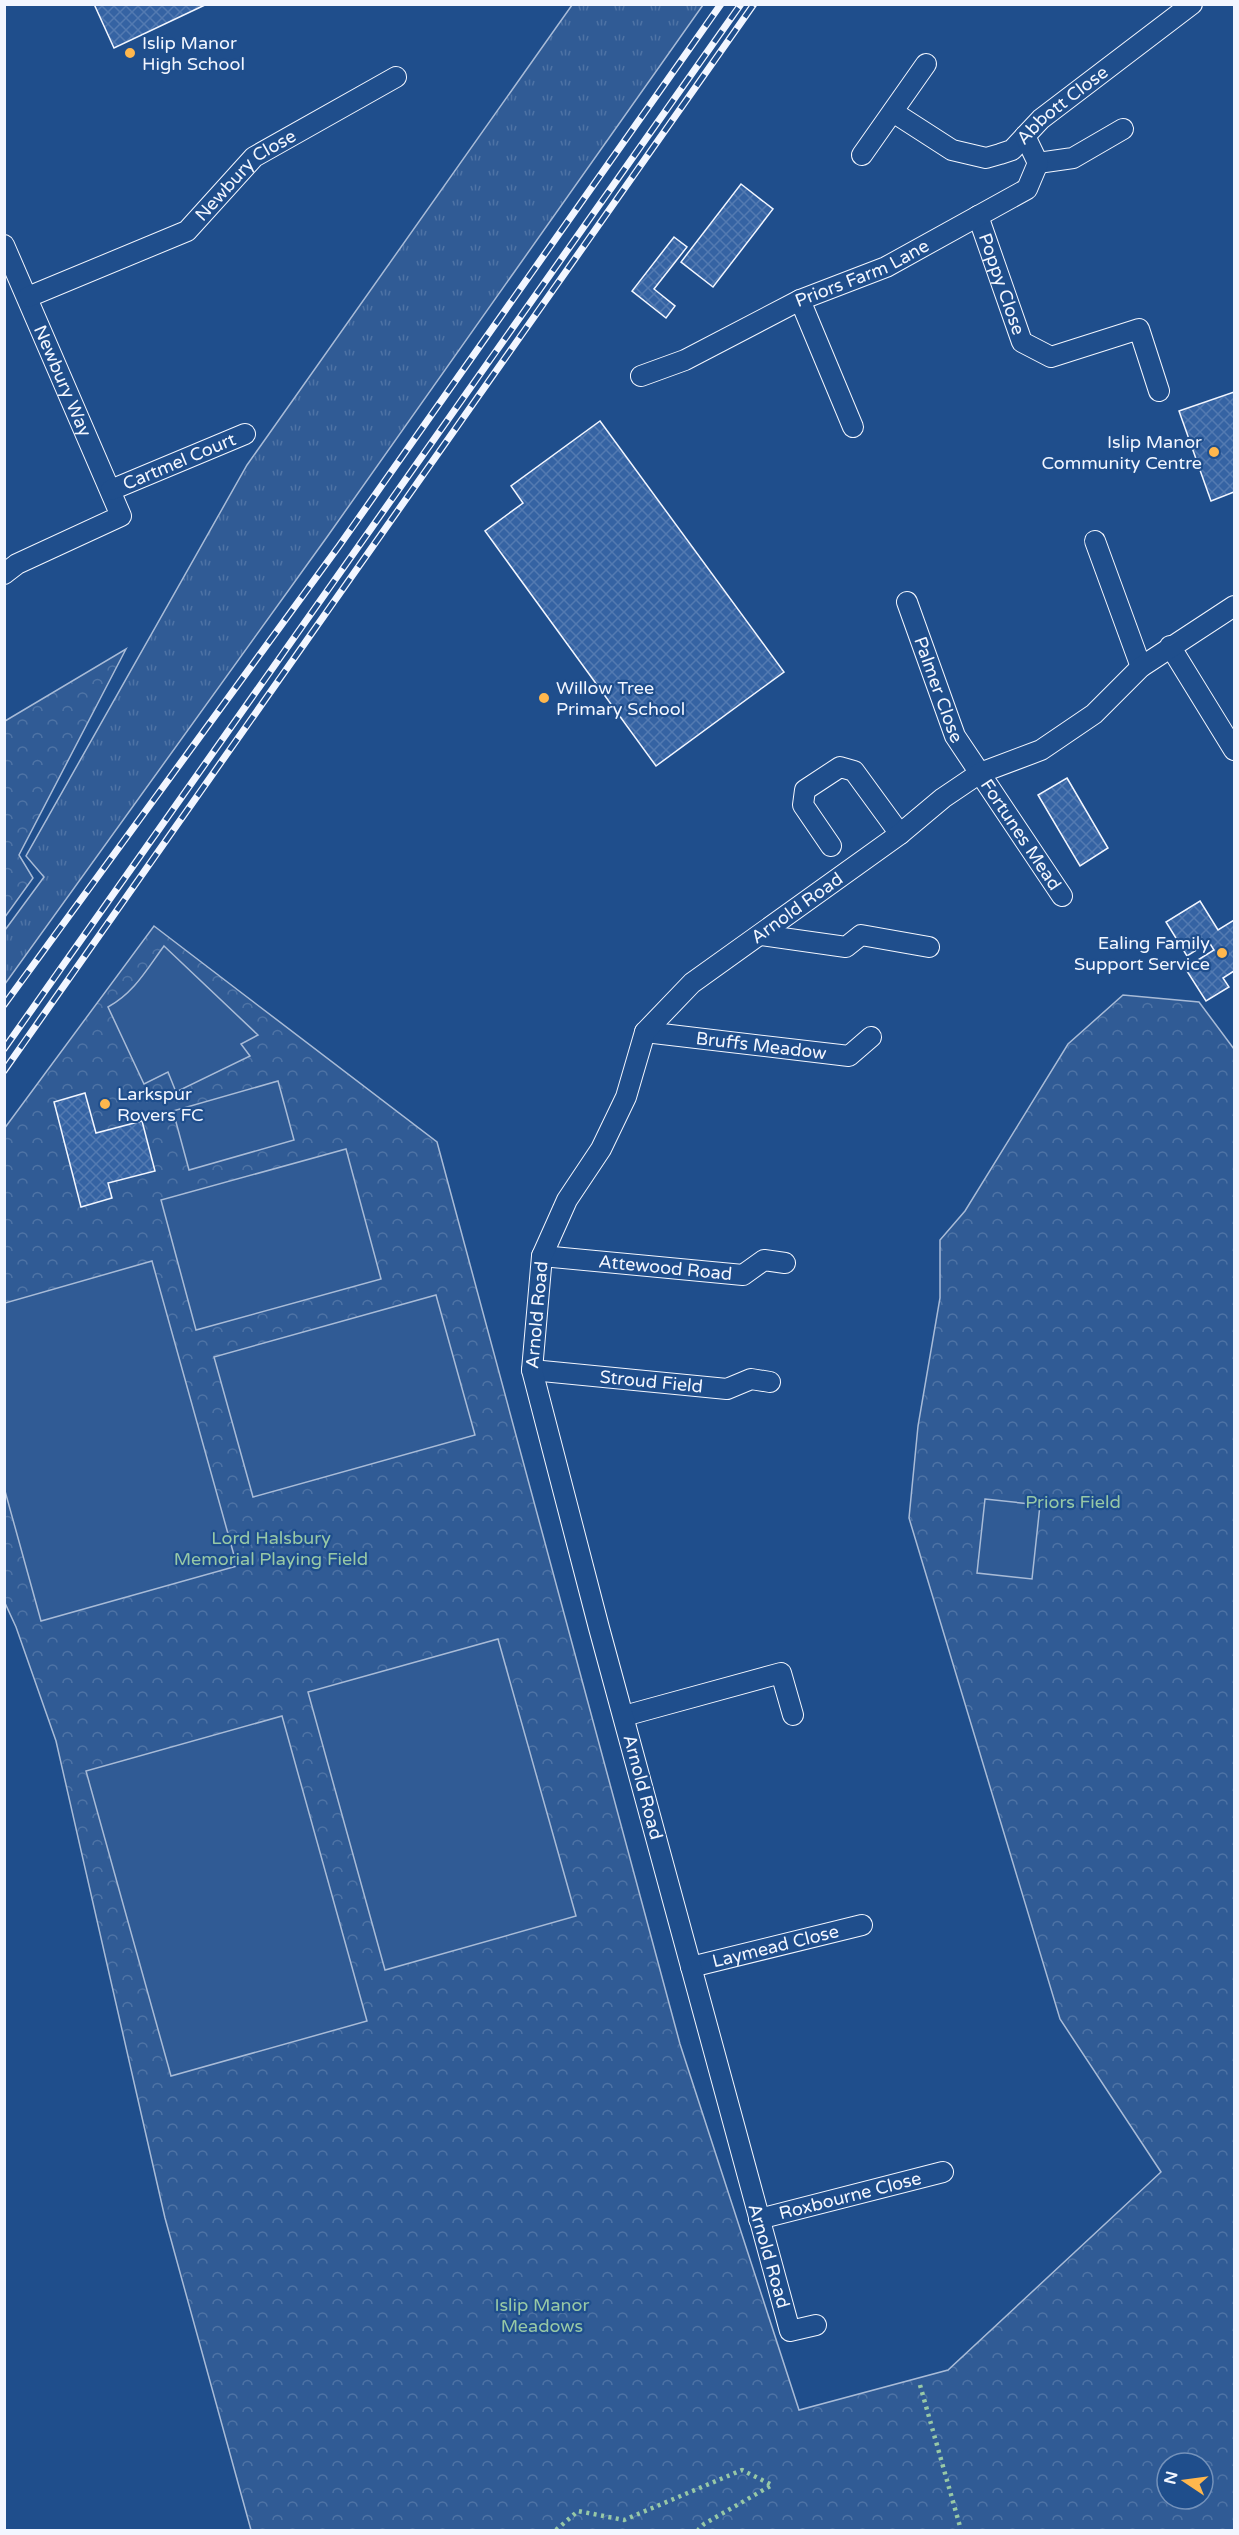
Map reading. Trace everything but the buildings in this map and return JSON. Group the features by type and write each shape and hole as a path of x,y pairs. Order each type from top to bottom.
{"street":[{"name":"Abbott Close","path":"893,112 952,150 968,156 986,158 1012,150 1057,106 1192,4"},
{"path":"862,155 926,64"},
{"name":"Newbury Close","path":"28,297 187,231 254,157 396,77"},
{"path":"1025,136 1038,163 1073,158 1123,129"},
{"name":"Priors Farm Lane","path":"641,376 685,360 801,300 886,267 1027,189 1038,163"},
{"name":"Poppy Close","path":"978,216 1022,342 1051,357 1139,329 1159,392"},
{"name":"Newbury Way","path":"4,245 121,516 17,564 4,574"},
{"path":"801,300 853,427"},
{"name":"Cartmel Court","path":"111,490 245,434"},
{"path":"1095,541 1141,667"},
{"name":"Palmer Close","path":"907,602 955,736 980,773"},
{"name":"Arnold Road","path":"816,2325 790,2331 532,1370 542,1256 567,1200 601,1149 626,1097 645,1032 692,983 900,834 943,798 980,773 1041,750 1094,714 1141,667 1234,606"},
{"path":"1170,646 1234,750"},
{"path":"831,846 803,804 805,790 840,767 854,771 900,834"},
{"name":"Fortunes Mead","path":"980,773 1062,896"},
{"path":"761,935 846,947 861,934 929,946"},
{"name":"Bruffs Meadow","path":"645,1032 849,1056 871,1036"},
{"name":"Attewood Road","path":"542,1256 743,1275 764,1260 785,1263"},
{"name":"Stroud Field","path":"532,1370 727,1389 751,1379 770,1382"},
{"path":"624,1716 782,1673 793,1714"},
{"name":"Laymead Close","path":"691,1967 862,1925"},
{"name":"Roxbourne Close","path":"759,2219 943,2172"}],"green space":[{"path":"572,5 703,5 327,537 5,984 5,930 44,877 26,856 247,465"},
{"path":"126,649 19,855 33,878 5,917 5,721"},
{"path":"154,926 437,1142 680,2044 799,2410 948,2370 1161,2172 1060,2019 909,1518 918,1426 940,1298 940,1240 965,1211 1068,1044 1123,995 1199,1002 1234,1049 1234,2530 251,2530 165,2218 56,1741 16,1627 5,1603 4,1129"}],"shaded area":[{"path":"164,946 258,1035 241,1044 250,1056 176,1092 168,1072 144,1084 108,1007 133,988"},
{"path":"278,1081 294,1140 189,1170 173,1111"},
{"path":"346,1149 381,1279 196,1330 161,1200"},
{"path":"152,1261 237,1566 41,1621 5,1491 5,1303"},
{"path":"436,1295 475,1435 253,1497 214,1357"},
{"path":"985,1499 1040,1505 1032,1579 977,1573"},
{"path":"498,1639 576,1916 385,1970 308,1692"},
{"path":"282,1716 367,2021 171,2076 86,1771"}],"railway":[{"path":"4,1005 339,546 721,4"},
{"path":"4,1049 741,4"},
{"path":"4,1071 754,4"}],"hedge":[{"path":"920,2385 961,2530"},
{"path":"556,2530 578,2511 624,2520 742,2470 772,2485 704,2524 698,2530"}],"place":[{"name":"Islip Manor High School","path":"130,53"},
{"name":"Islip Manor Community Centre","path":"1214,452"},
{"name":"Willow Tree Primary School","path":"544,698"},
{"name":"Ealing Family Support Service","path":"1222,953"},
{"name":"Larkspur Rovers FC","path":"105,1104"}],"park label":[{"name":"Priors Field","path":"1073,1502"},
{"name":"Lord Halsbury Memorial Playing Field","path":"271,1548"},
{"name":"Islip Manor Meadows","path":"542,2315"}]}
